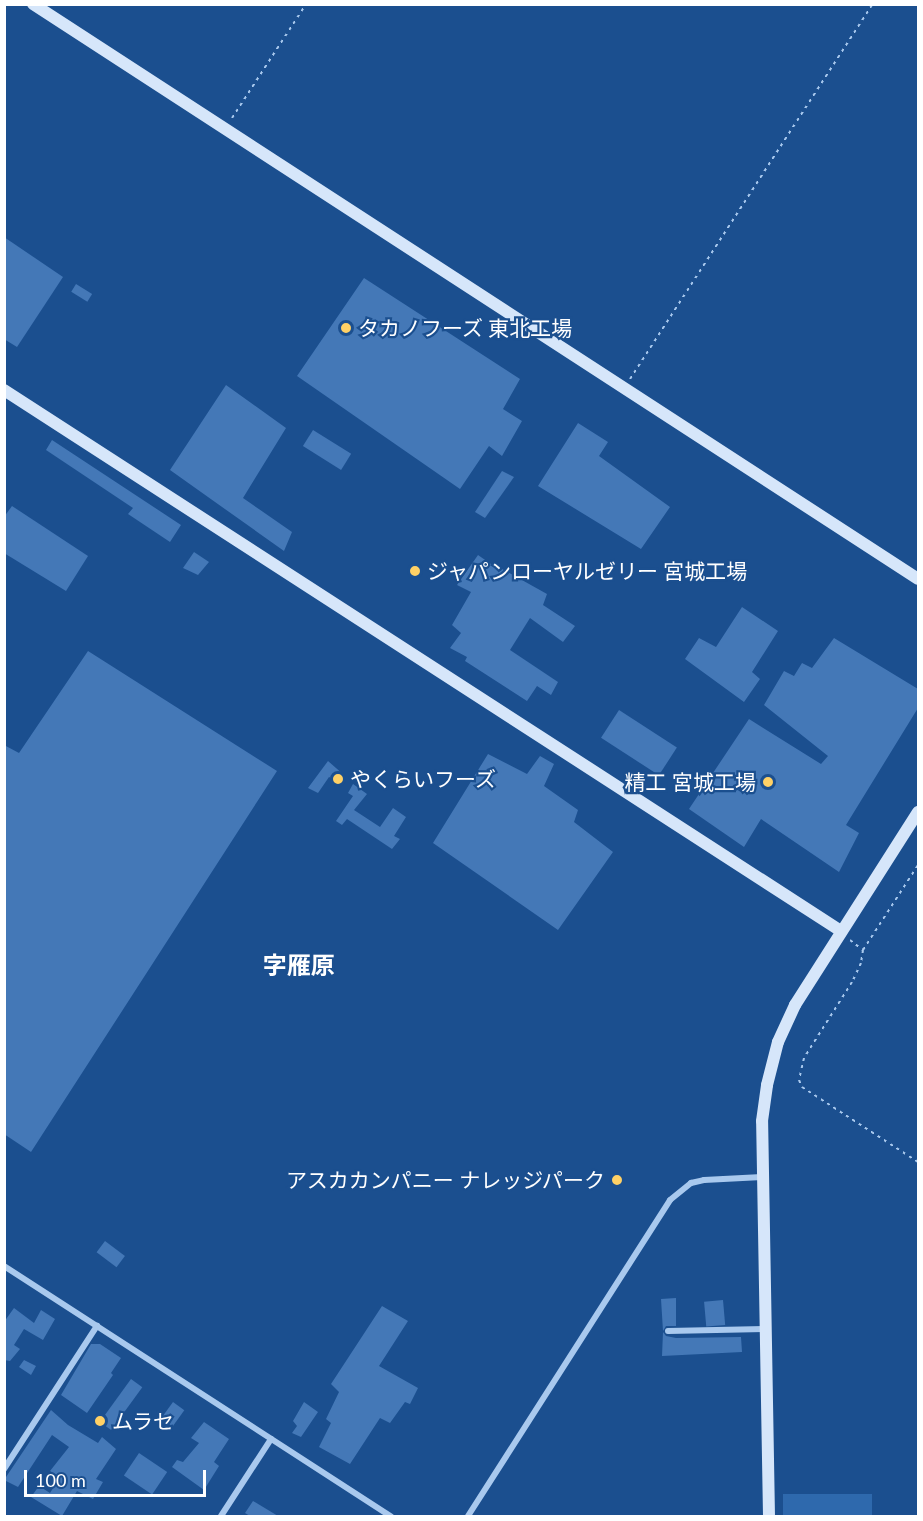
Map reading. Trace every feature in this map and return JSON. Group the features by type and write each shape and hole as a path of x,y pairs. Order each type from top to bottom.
{"street":[{"path":"33,4 918,579"},
{"path":"4,390 841,932"},
{"path":"769,1516 762,1177 762,1121 767,1085 778,1042 795,1005 918,812"},
{"path":"468,1516 670,1200 691,1183 704,1180 762,1177"},
{"path":"4,1266 391,1516"},
{"path":"4,1469 97,1326"},
{"path":"668,1331 766,1329"},
{"path":"221,1516 271,1439"}],"path":[{"path":"224,130 306,4"},
{"path":"623,389 873,4"},
{"path":"918,865 862,949 852,982 804,1058 799,1080 802,1087 918,1162"},
{"path":"853,942 862,949"}],"shaded area":[{"path":"783,1494 872,1494 872,1516 783,1516"}],"building":[{"path":"4,237 63,277 17,347 4,339"},
{"path":"364,278 520,379 503,409 522,421 502,456 489,446 460,489 297,376"},
{"path":"76,284 92,294 87,302 71,292"},
{"path":"226,385 286,428 243,498 292,532 284,551 170,470"},
{"path":"578,423 608,442 599,456 670,507 641,549 538,486"},
{"path":"313,430 351,454 341,470 303,446"},
{"path":"52,440 181,525 170,542 128,514 133,508 46,450"},
{"path":"502,471 514,477 485,518 475,512"},
{"path":"12,506 88,556 66,591 4,553 4,517"},
{"path":"194,552 209,562 198,575 183,568"},
{"path":"478,555 501,571 502,569 547,594 543,605 575,626 563,642 530,618 510,650 558,682 551,695 537,686 527,701 465,661 467,657 450,648 461,633 452,625 471,592 457,585"},
{"path":"742,607 778,631 752,672 760,679 744,702 685,659 699,638 716,647"},
{"path":"834,638 918,689 918,708 846,825 859,833 839,872 761,819 744,847 689,809 749,719 821,764 828,756 764,705 784,671 794,676 802,663 812,668"},
{"path":"88,651 277,771 31,1152 4,1134 4,745 19,753"},
{"path":"619,710 677,748 659,775 601,738"},
{"path":"488,754 527,774 540,756 554,764 544,786 578,810 574,822 613,852 558,930 433,843"},
{"path":"328,761 344,775 339,782 329,777 318,793 308,788"},
{"path":"353,784 367,794 354,810 380,827 393,808 406,817 394,836 400,839 392,849 347,819 342,825 336,821 353,796 348,793"},
{"path":"105,1241 125,1256 117,1267 97,1252"},
{"path":"676,1298 676,1326 666,1326 663,1331 661,1299"},
{"path":"723,1300 725,1325 706,1327 704,1302"},
{"path":"382,1306 408,1321 379,1366 418,1388 410,1404 405,1402 390,1423 380,1418 350,1464 319,1447 331,1423 326,1419 339,1392 331,1384"},
{"path":"14,1308 34,1323 41,1310 55,1319 43,1340 24,1329 14,1345 20,1349 10,1361 4,1360 4,1322"},
{"path":"663,1332 666,1336 676,1338 741,1337 742,1352 662,1356"},
{"path":"91,1344 100,1344 121,1358 111,1373 113,1375 87,1413 61,1395"},
{"path":"24,1360 36,1366 31,1375 19,1367"},
{"path":"131,1379 142,1387 111,1430 100,1422"},
{"path":"173,1402 184,1410 173,1426 161,1418"},
{"path":"304,1402 318,1412 301,1437 292,1433 297,1426 293,1421"},
{"path":"51,1410 68,1425 98,1443 102,1437 116,1449 96,1479 103,1482 93,1499 77,1491 62,1516 31,1497 39,1486 50,1493 60,1477 50,1471 69,1447 52,1435 18,1487 4,1480"},
{"path":"204,1422 229,1439 214,1462 219,1466 204,1490 172,1467 177,1460 183,1462 199,1443 191,1438"},
{"path":"139,1453 167,1472 152,1494 124,1475"},
{"path":"253,1501 278,1516 250,1516 245,1513"}],"place":[{"name":"タカノフーズ 東北工場","path":"346,328"},
{"name":"ジャパンローヤルゼリー 宮城工場","path":"415,571"},
{"name":"やくらいフーズ","path":"338,779"},
{"name":"精工 宮城工場","path":"768,782"},
{"name":"アスカカンパニー ナレッジパーク","path":"617,1180"},
{"name":"ムラセ","path":"100,1421"}],"district":[{"name":"字雁原","path":"299,965"}]}
